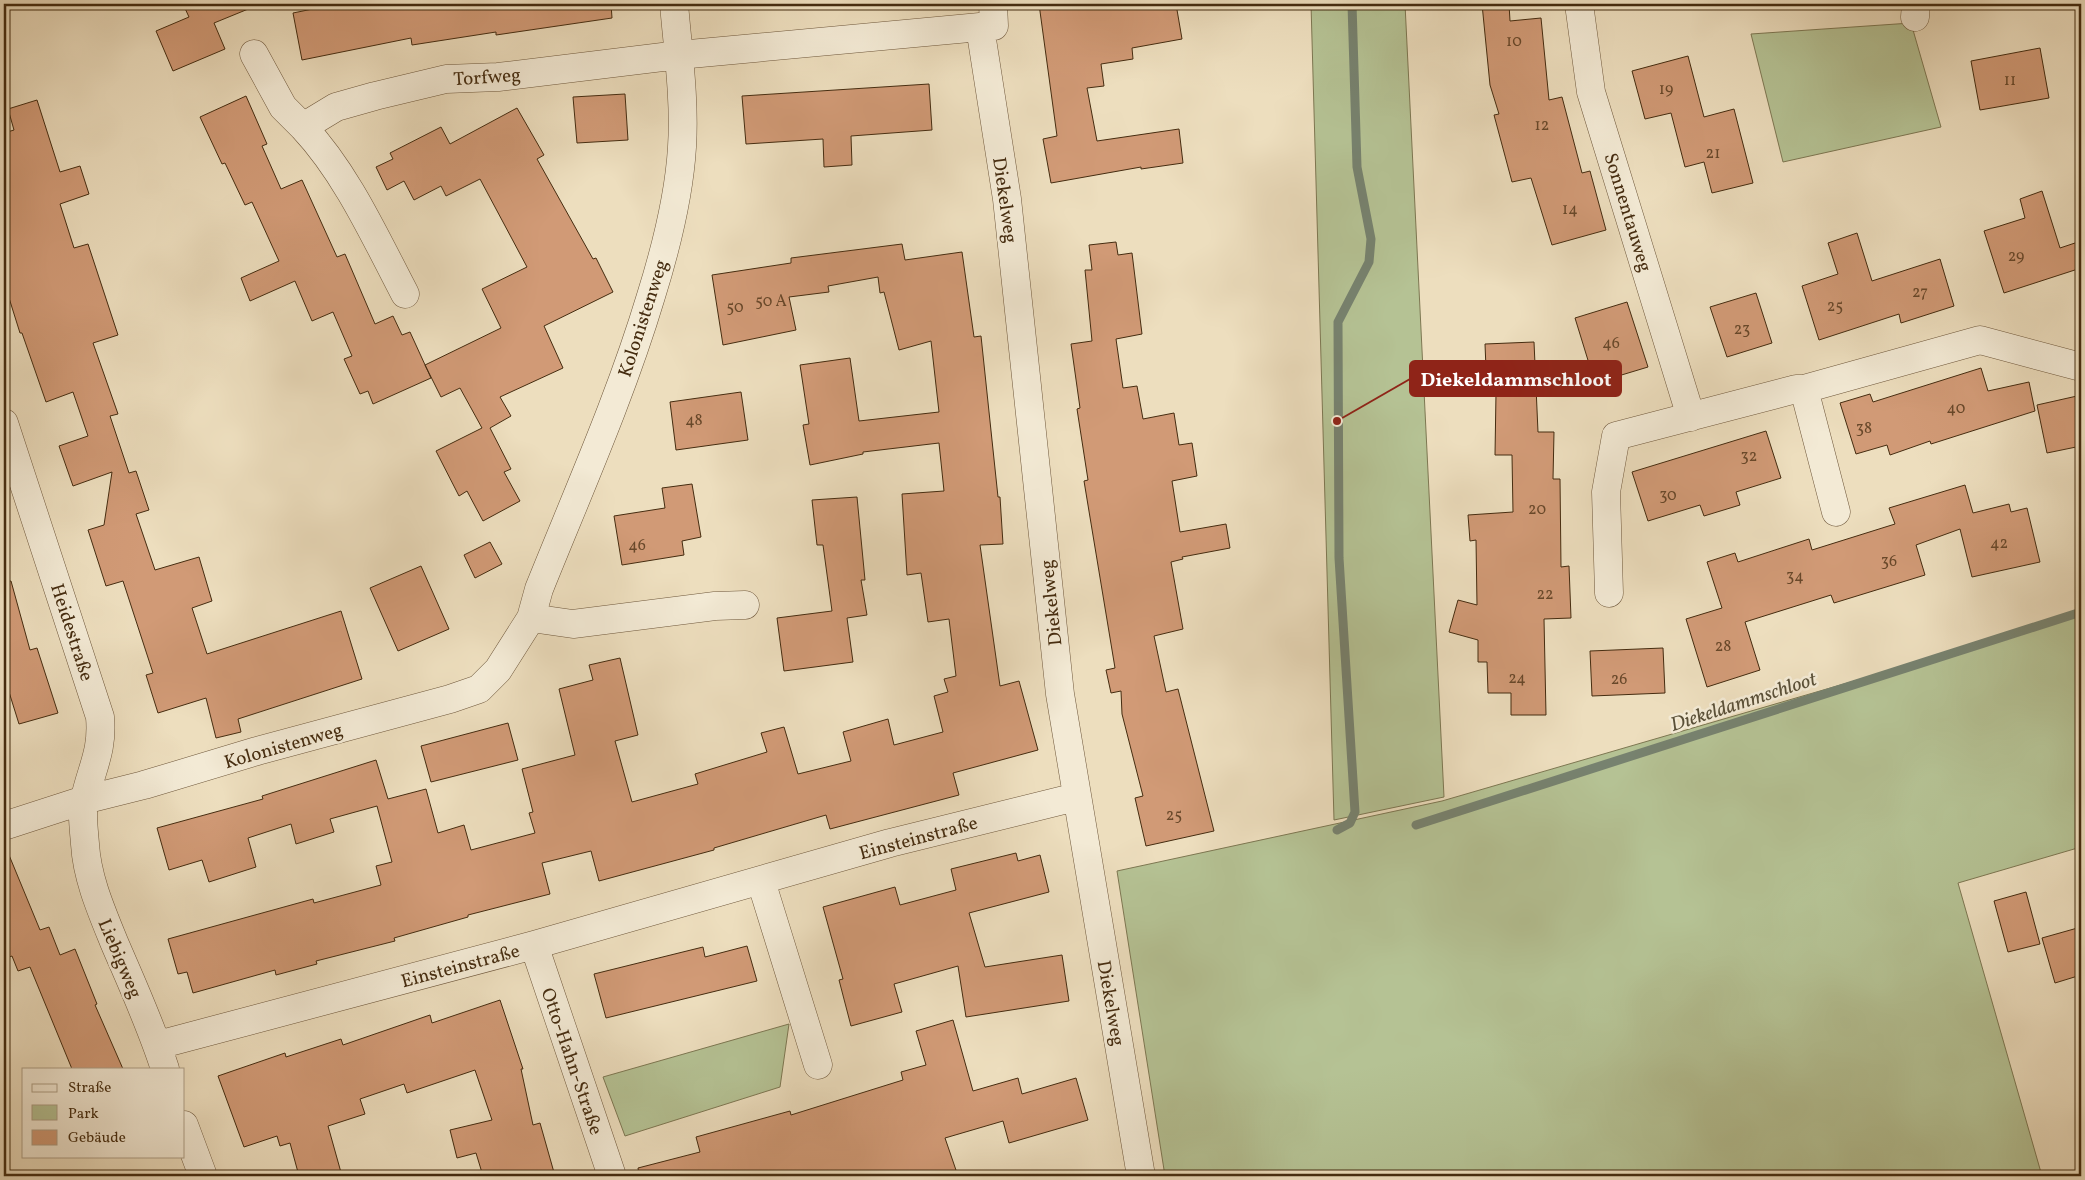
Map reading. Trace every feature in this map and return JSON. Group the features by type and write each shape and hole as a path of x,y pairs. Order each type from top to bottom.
{"street":[{"name":"Kolonistenweg","path":"4,826 84,800 144,786 257,751 450,699 479,689 498,670 531,618 538,589 637,341 660,268 674,212 682,148 679,55 674,4"},
{"name":"Sonnentauweg","path":"1579,4 1591,92 1691,417"},
{"name":"Diekelweg","path":"679,55 986,15 1060,694 1141,1176"},
{"path":"254,54 283,107 315,140 338,173 405,294"},
{"name":"Torfweg","path":"303,127 336,108 375,96 446,79 498,76 679,55"},
{"path":"1609,593 1606,492 1616,436 1796,389 1804,389 1980,340 2081,367"},
{"path":"1804,389 1836,512"},
{"name":"Heidestraße","path":"4,423 100,717 102,736 97,760 84,800 85,845"},
{"path":"531,618 573,624 715,606 745,605"},
{"name":"Einsteinstraße","path":"162,1057 534,945 890,843 1076,797"},
{"name":"Liebigweg","path":"85,845 88,869 100,908 162,1057"},
{"path":"761,881 818,1065"},
{"name":"Otto-Hahn-Straße","path":"534,945 612,1176"},
{"path":"185,1128 203,1176"}],"green space":[{"path":"1311,4 1405,4 1444,797 1334,820"},
{"path":"1911,23 1941,127 1783,162 1751,34"},
{"path":"2081,615 2081,847 1958,883 2042,1176 1165,1176 1117,871 1442,801"},
{"path":"789,1024 780,1087 625,1136 603,1077"}],"building":[{"path":"183,4 258,5 214,23 225,49 173,71 156,31 189,17"},
{"path":"337,4 611,4 612,18 496,35 496,32 412,45 411,38 302,60 293,13"},
{"path":"1039,4 1176,4 1182,39 1132,48 1133,59 1101,64 1104,86 1087,88 1097,141 1179,129 1183,163 1141,169 1141,167 1051,183 1043,139 1057,136"},
{"path":"1482,4 1509,4 1510,21 1541,18 1549,100 1562,97 1582,173 1590,171 1606,230 1552,245 1531,178 1512,182 1494,115 1499,114 1490,85"},
{"path":"2040,48 2049,98 1980,110 1971,61"},
{"path":"1688,56 1704,117 1734,109 1753,183 1712,193 1704,162 1685,167 1671,113 1645,119 1632,71"},
{"path":"929,84 932,130 851,136 852,165 824,167 823,139 746,144 742,96"},
{"path":"625,94 628,140 577,143 573,97"},
{"path":"246,96 267,144 262,146 281,189 302,180 337,257 345,254 375,324 393,316 402,335 410,332 431,378 373,404 368,391 360,394 344,359 352,356 333,312 312,321 295,281 250,301 241,278 279,261 252,202 245,205 225,163 222,164 200,117"},
{"path":"37,100 60,172 80,166 89,194 60,204 74,248 88,244 118,335 93,343 118,414 110,416 129,473 136,471 149,510 136,514 155,570 199,557 212,601 192,608 207,654 341,611 362,679 238,719 241,732 216,738 206,698 158,713 146,675 153,673 123,581 106,586 88,530 104,525 112,472 73,486 59,446 88,436 73,392 46,402 22,333 20,333 4,282 4,133 14,130 8,109"},
{"path":"517,108 544,155 537,159 593,259 596,258 613,292 544,326 563,368 500,397 511,416 490,428 511,469 504,472 520,501 483,521 467,491 459,496 436,451 482,428 460,388 441,397 425,365 501,328 482,289 527,267 480,179 446,196 441,186 414,200 404,181 387,190 376,167 393,159 390,153 441,127 450,144"},
{"path":"2042,191 2060,248 2081,241 2081,268 2004,293 1984,231 2025,218 2020,199"},
{"path":"1857,233 1872,281 1940,259 1954,306 1901,323 1899,314 1819,340 1802,286 1838,274 1828,243"},
{"path":"1116,242 1118,255 1132,253 1142,334 1116,339 1123,388 1137,386 1143,419 1174,413 1179,445 1192,443 1197,476 1172,481 1180,532 1226,524 1230,548 1182,557 1183,559 1171,562 1183,629 1154,636 1166,692 1178,689 1214,831 1146,846 1135,798 1143,796 1122,714 1121,691 1111,693 1106,670 1115,668 1084,481 1088,480 1077,409 1080,408 1071,344 1092,341 1085,270 1092,270 1089,245"},
{"path":"902,244 905,260 962,252 974,337 981,336 998,497 1000,497 1003,544 980,545 1000,686 1019,681 1038,750 953,773 959,795 830,829 826,815 714,848 714,850 599,881 591,851 542,863 550,894 468,915 468,917 394,938 395,941 316,961 317,964 276,975 275,970 193,993 187,972 178,974 168,939 313,899 314,903 381,885 376,866 392,862 377,806 330,819 334,832 296,844 291,824 248,838 256,867 209,882 202,860 169,870 157,828 263,799 262,796 376,760 388,799 426,789 438,833 464,825 471,850 535,833 529,813 533,812 522,769 575,755 559,689 593,680 589,665 620,658 638,735 615,741 632,802 698,784 695,774 767,752 761,733 784,727 798,774 851,761 843,732 888,719 894,745 943,732 934,696 948,692 944,679 956,676 949,619 928,622 921,573 907,575 902,494 944,491 939,443 863,452 863,454 810,465 803,425 809,424 800,365 850,358 859,421 939,412 931,341 899,350 884,292 880,293 878,277 828,286 829,292 789,297 796,330 723,345 712,275 791,263 791,258"},
{"path":"1756,293 1772,343 1727,357 1710,307"},
{"path":"1627,302 1648,367 1595,383 1575,318"},
{"path":"1534,342 1538,432 1554,432 1553,479 1560,479 1561,567 1569,566 1571,618 1544,619 1546,715 1511,715 1511,693 1488,693 1487,662 1478,662 1478,640 1449,632 1458,600 1477,605 1476,540 1470,541 1468,515 1513,512 1512,455 1495,455 1496,393 1487,393 1485,344"},
{"path":"1981,368 1988,391 2029,382 2035,411 1931,444 1930,441 1890,455 1887,445 1856,454 1840,403 1870,394 1873,402"},
{"path":"741,392 748,440 676,450 670,402"},
{"path":"2077,396 2081,414 2081,446 2047,453 2037,405"},
{"path":"1766,431 1781,478 1736,492 1740,505 1704,516 1700,505 1648,521 1632,472"},
{"path":"692,484 701,537 682,541 684,555 622,565 614,516 665,508 662,488"},
{"path":"1965,485 1973,513 2009,504 2011,512 2027,508 2040,562 1972,577 1960,529 1916,545 1925,575 1834,603 1831,595 1745,622 1760,670 1707,687 1686,619 1722,608 1707,562 1735,553 1738,562 1809,539 1812,550 1895,524 1889,508"},
{"path":"857,497 865,580 861,580 867,615 847,618 853,662 784,671 777,618 832,611 823,545 817,545 812,500"},
{"path":"490,542 502,564 475,578 464,555"},
{"path":"421,566 449,629 398,651 370,588"},
{"path":"11,581 30,650 37,648 58,713 19,724 9,692 4,694 4,582"},
{"path":"1663,648 1665,693 1592,696 1590,651"},
{"path":"508,723 518,760 431,782 421,746"},
{"path":"4,843 40,930 49,927 60,955 75,949 97,1004 95,1005 123,1068 72,1068 30,967 18,971 12,956 4,959"},
{"path":"1016,853 1018,861 1040,855 1049,892 969,913 985,967 1062,955 1069,1001 966,1017 958,966 894,984 902,1012 851,1026 839,980 843,979 823,907 895,887 900,905 956,890 951,869"},
{"path":"2026,892 2040,944 2008,952 1994,901"},
{"path":"2081,927 2081,975 2055,983 2042,938"},
{"path":"747,946 757,981 606,1018 594,974 703,947 705,957"},
{"path":"500,1000 523,1069 521,1069 533,1125 540,1123 555,1176 483,1176 476,1153 457,1158 450,1130 492,1120 475,1070 407,1093 404,1084 360,1099 365,1114 328,1126 342,1176 299,1176 290,1143 280,1146 277,1136 244,1147 218,1076 285,1053 286,1057 341,1039 343,1045 430,1015 432,1023"},
{"path":"953,1020 973,1091 1018,1078 1022,1094 1076,1078 1088,1120 1009,1143 1003,1121 945,1138 958,1176 639,1176 638,1168 700,1152 696,1137 790,1111 791,1115 903,1080 901,1072 926,1065 916,1031"}],"waterway":[{"name":"Diekeldammschloot","path":"1337,830 1350,823 1355,812 1339,558 1338,322 1369,262 1371,239 1357,167 1352,4"},
{"name":"Diekeldammschloot","path":"1416,825 2081,612"}],"place":[{"name":"Diekeldammschloot","path":"1337,421"}]}
